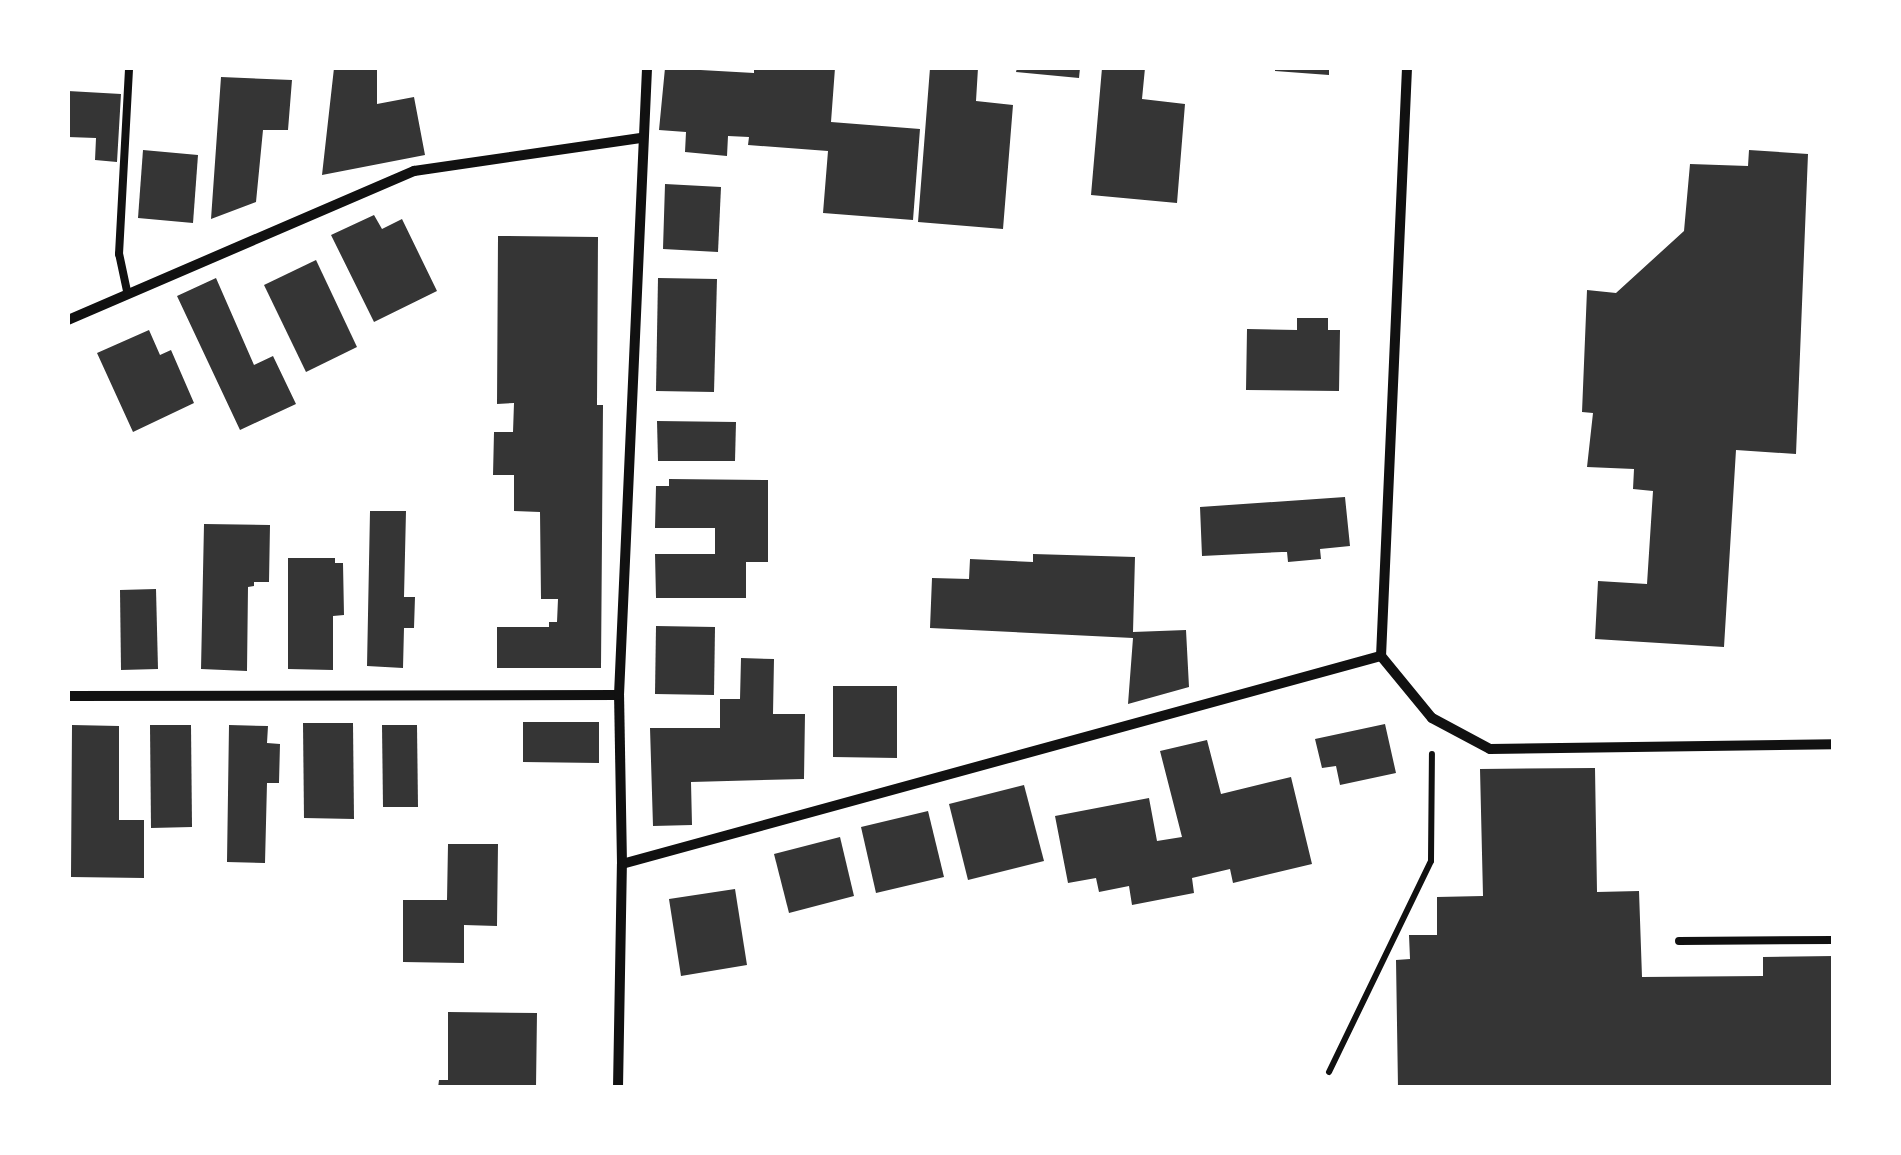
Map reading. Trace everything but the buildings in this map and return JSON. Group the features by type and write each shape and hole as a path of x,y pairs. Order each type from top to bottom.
{"street":[{"path":"618,1088 622,864 619,695 647,68"},
{"path":"1407,68 1381,656 1432,718 1490,748 1834,744"},
{"path":"68,320 128,290 414,171 641,138"},
{"path":"622,864 1381,656"},
{"path":"68,696 619,695"}],"lane":[{"path":"128,290 118,254 129,68"},
{"path":"1679,941 1834,940"}],"path":[{"path":"1329,1072 1431,861 1432,718"}]}
